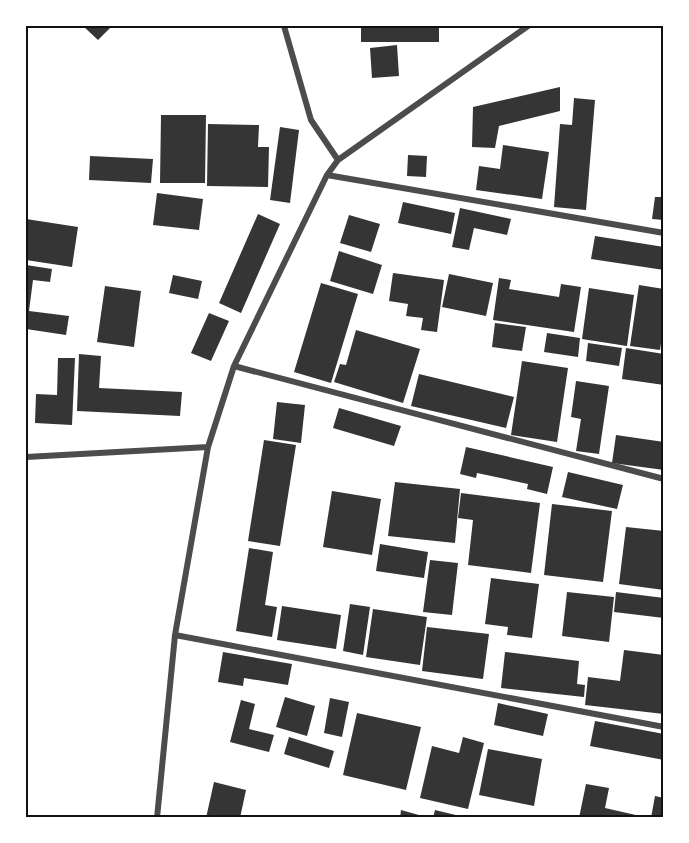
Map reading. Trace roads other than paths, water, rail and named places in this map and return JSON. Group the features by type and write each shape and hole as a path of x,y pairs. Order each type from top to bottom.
{"street":[{"path":"284,26 311,120 338,160"},
{"path":"157,818 175,634 208,447 234,366 327,175 338,160 528,26"},
{"path":"327,175 663,233"},
{"path":"234,366 663,479"},
{"path":"26,457 208,447"},
{"path":"175,634 663,727"}]}
